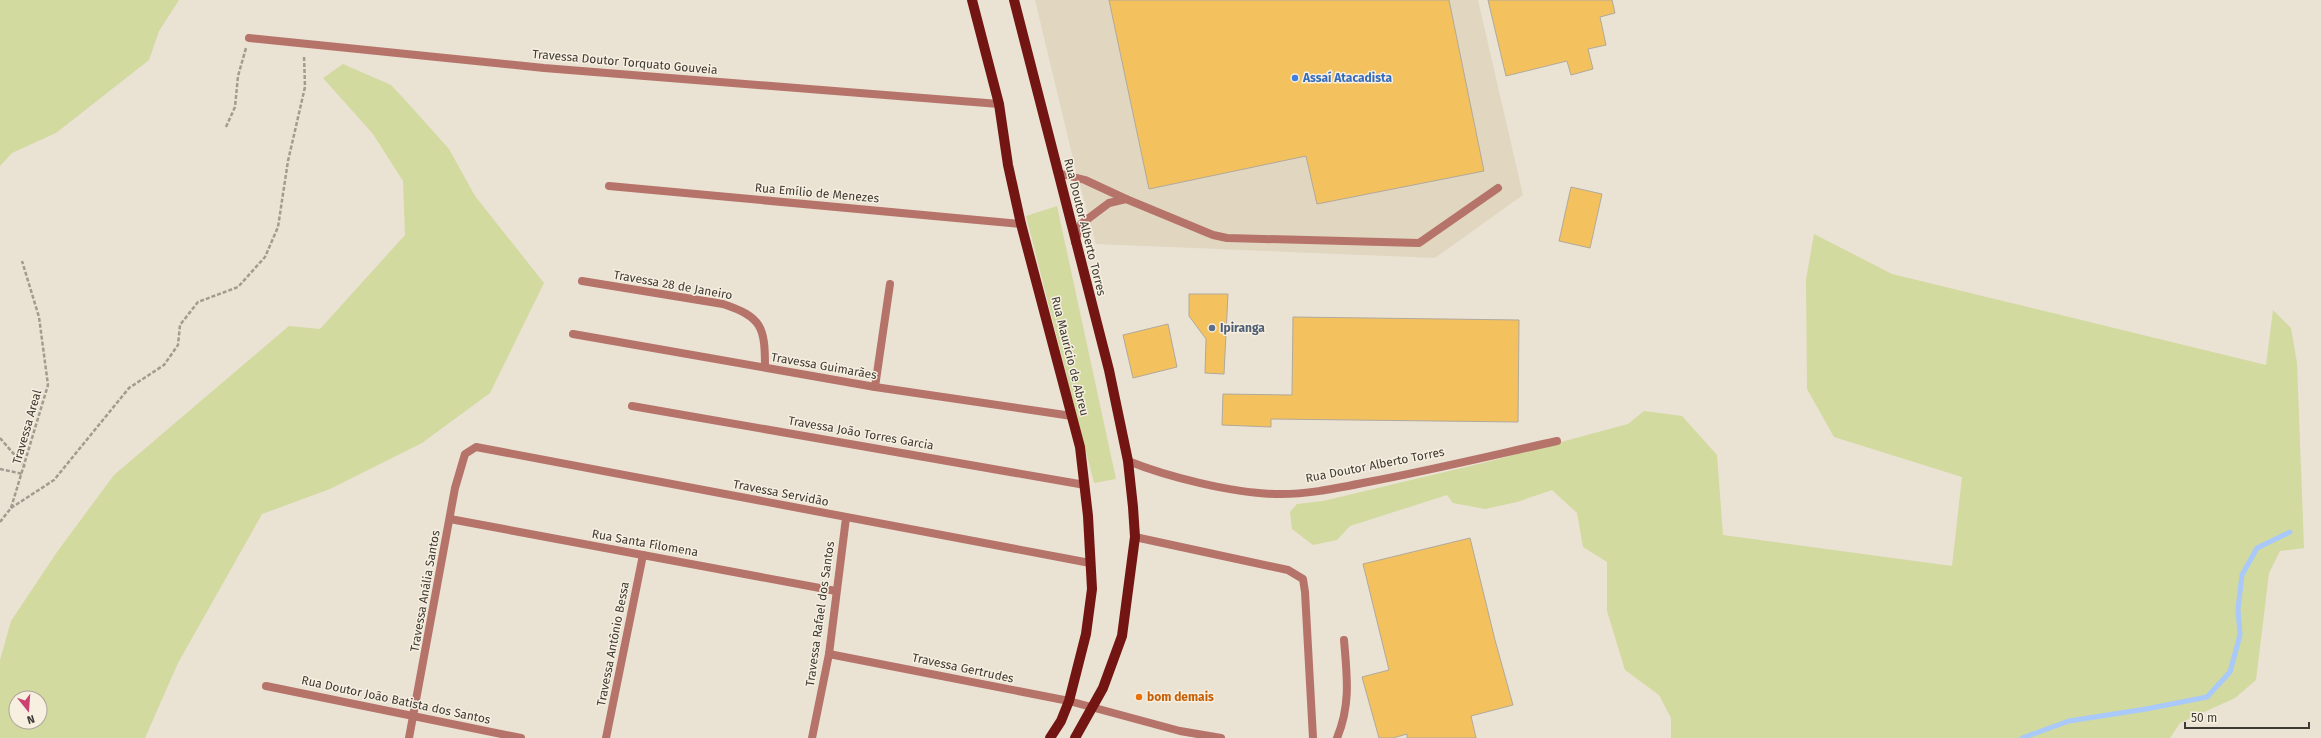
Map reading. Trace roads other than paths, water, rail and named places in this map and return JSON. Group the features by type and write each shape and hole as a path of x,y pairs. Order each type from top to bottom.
{"main road":[{"name":"Rua Maurício de Abreu","path":"972,0 999,104 1008,165 1021,224 1080,447 1085,485 1092,589 1086,634 1069,701 1061,721 1050,738"},
{"name":"Rua Doutor Alberto Torres","path":"1014,0 1075,243 1109,370 1128,461 1135,537 1122,636 1103,688 1075,738"}],"street":[{"name":"Travessa Doutor Torquato Gouveia","path":"249,38 544,68 999,104"},
{"path":"1058,173 1085,180 1212,235 1226,238 1419,243 1498,188"},
{"name":"Rua Emílio de Menezes","path":"609,186 1021,224"},
{"path":"1075,243 1081,224 1110,203 1126,199"},
{"name":"Travessa 28 de Janeiro","path":"582,281 723,304 744,311 755,320 762,331 765,367"},
{"path":"875,387 890,284"},
{"name":"Travessa Guimarães","path":"573,334 875,387 1072,416"},
{"name":"Travessa João Torres Garcia","path":"632,406 1085,485"},
{"name":"Rua Doutor Alberto Torres","path":"1128,461 1146,468 1222,487 1248,492 1277,494 1324,490 1386,479 1558,441"},
{"name":"Travessa Servidão","path":"468,451 476,447 493,450 1090,563"},
{"name":"Travessa Anália Santos","path":"409,738 462,460 468,451"},
{"name":"Travessa Rafael dos Santos","path":"812,738 829,654 846,518"},
{"name":"Rua Santa Filomena","path":"450,519 836,591"},
{"path":"1135,537 1288,570 1303,579 1305,592 1312,738"},
{"name":"Travessa Antônio Bessa","path":"606,738 643,555"},
{"path":"1337,738 1344,722 1347,703 1344,640"},
{"name":"Travessa Gertrudes","path":"829,654 1093,706 1180,731 1221,738"},
{"name":"Rua Doutor João Batista dos Santos","path":"266,686 521,738"}],"waterway":[{"path":"2022,738 2069,721 2146,709 2207,697 2230,672 2240,635 2238,609 2242,575 2257,548 2290,532"}],"place":[{"name":"Assaí Atacadista","path":"1295,78"},
{"name":"Ipiranga","path":"1212,328"},
{"name":"bom demais","path":"1139,697"}]}
